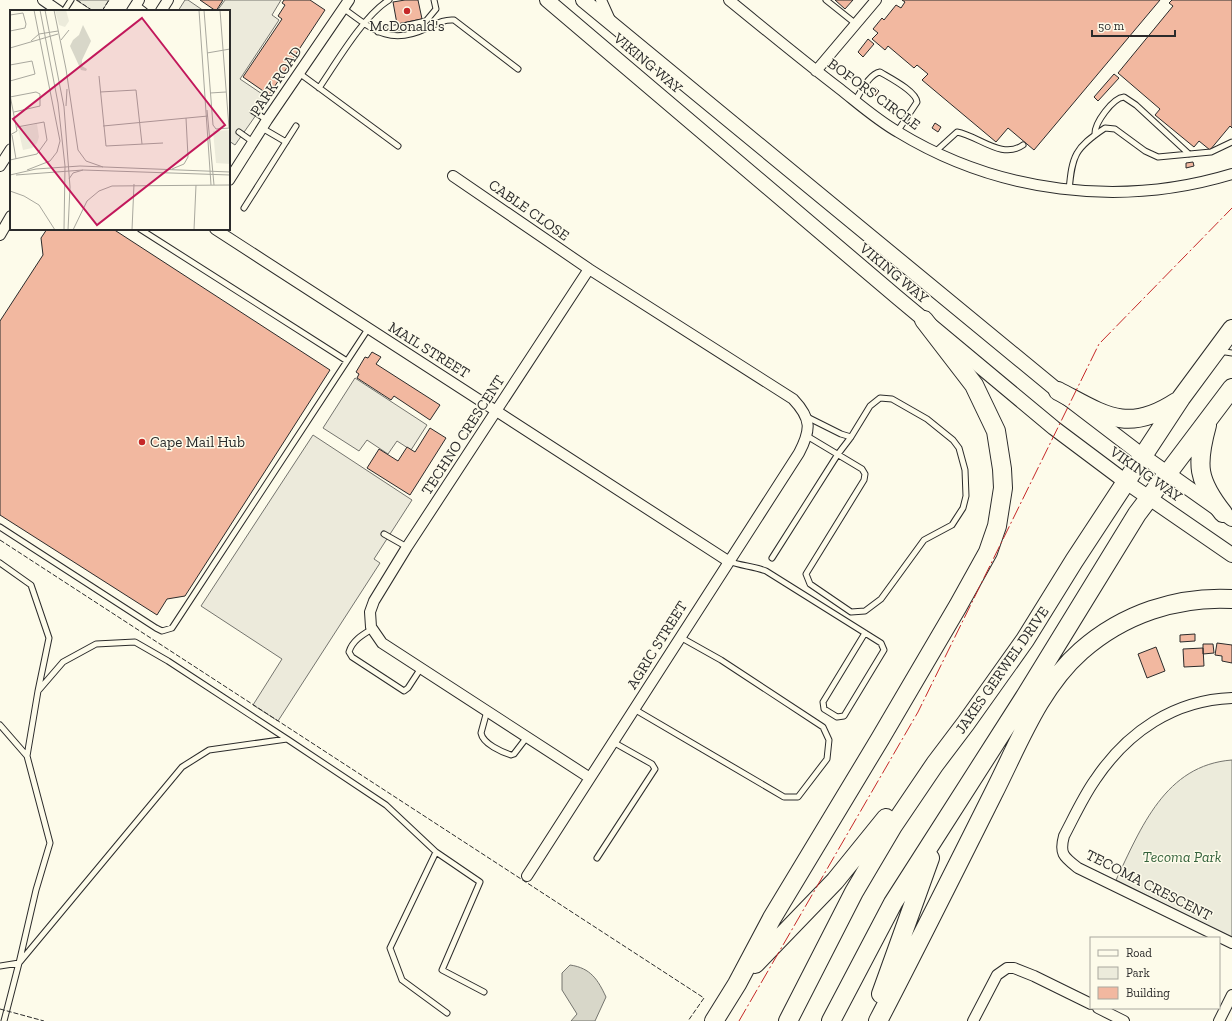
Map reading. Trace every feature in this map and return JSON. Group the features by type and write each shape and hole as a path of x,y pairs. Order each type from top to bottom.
{"highway":[{"path":"714,1021 737,984 772,918 880,740 958,606 988,552 997,526 1003,488 1002,469 996,431 974,385 924,320"},
{"name":"JAKES GERWEL DRIVE","path":"788,1021 854,892 893,826 935,764 1025,640 1181,398 1223,352 1232,330"},
{"name":"JAKES GERWEL DRIVE","path":"832,1021 893,903 1149,498 1232,388"},
{"path":"1058,391 1099,412 1124,420 1149,416 1181,398"},
{"path":"1209,417 1200,451 1199,467 1205,487 1228,516"},
{"path":"878,1021 1029,723 1062,671 1081,650 1098,637 1139,614 1186,600 1210,598 1232,599"},
{"path":"737,984 835,881 911,786 935,764"},
{"path":"871,1021 941,828"}],"main road":[{"name":"VIKING WAY","path":"548,0 924,320 1054,428 1126,482 1232,555"},
{"name":"VIKING WAY","path":"583,0 1058,391 1143,456 1228,516"}],"street":[{"path":"43,0 58,10"},
{"path":"162,10 168,0"},
{"path":"601,0 607,15 615,27"},
{"name":"BOFORS CIRCLE","path":"729,0 816,71 897,132 935,152 968,166 1005,178 1069,191 1118,193 1148,191 1193,184 1232,174"},
{"path":"816,71 876,0"},
{"name":"PARK ROAD","path":"230,178 264,124 348,2"},
{"path":"0,166 10,151"},
{"name":"CABLE CLOSE","path":"453,176 588,269"},
{"path":"0,235 10,218"},
{"path":"0,244 10,229"},
{"name":"MAIL STREET","path":"217,230 728,562"},
{"path":"588,269 793,399 806,417 808,432"},
{"name":"TECHNO CRESCENT","path":"372,629 370,612 374,601 407,547 588,269"},
{"name":"AGRIC STREET","path":"527,876 799,453 808,432"},
{"path":"372,629 382,643 590,778"},
{"name":"TECOMA CRESCENT","path":"1220,937 1078,868 1064,857 1061,846 1064,836 1095,780 1116,754 1133,737 1172,711 1214,699 1232,698"},
{"name":"TECOMA CRESCENT","path":"1220,937 1232,943"},
{"path":"973,1021 997,975 1007,968 1014,968 1034,976 1090,1004"},
{"path":"1219,1021 1232,995"},
{"path":"1100,1009 1124,1021"}],"lane":[{"path":"65,10 71,0"},
{"path":"319,88 364,24 383,4 389,0"},
{"path":"377,32 426,21 436,9 434,0"},
{"path":"826,0 856,24"},
{"path":"348,2 364,24 377,32 389,36 412,34 444,20 454,20 518,69"},
{"path":"855,101 872,75 878,72 912,93 916,98 916,102 897,132"},
{"path":"299,73 398,146"},
{"path":"1095,134 1095,127 1099,119 1119,98 1124,97 1136,105 1189,154"},
{"path":"253,111 264,124 286,142"},
{"path":"244,208 296,126"},
{"path":"1069,191 1071,165 1074,158 1083,144 1105,128 1111,127 1151,156 1158,158 1216,150 1232,142"},
{"path":"239,132 253,142"},
{"path":"935,152 957,132 967,134 1001,150 1016,150 1023,144"},
{"path":"142,230 347,361"},
{"path":"0,527 156,628 162,631 172,628 368,329"},
{"path":"772,558 838,454 851,437 870,406 880,398 886,397 927,418 944,431 958,448 965,470 966,496 963,508 952,525 924,540 881,599 870,609 861,613 852,612 810,584 806,574 864,480 865,474 862,469 838,454 808,432"},
{"path":"806,417 841,434 851,437"},
{"path":"384,534 407,547"},
{"path":"728,562 740,566 754,566 766,571 881,643 884,650 844,716 837,717 824,709 823,702 865,633"},
{"path":"0,563 31,585 49,638 27,756 50,843 36,890 4,1021"},
{"path":"372,629 356,640 349,650 352,657 404,690 408,688 421,668"},
{"path":"634,709 784,797 798,797 827,759 829,740 823,727 721,660 680,636"},
{"path":"38,692 63,662 96,644 135,642 168,661 386,805 436,852 480,882 442,970 484,992"},
{"path":"487,711 481,734 488,744 511,755 514,754 528,737"},
{"path":"0,725 27,756"},
{"path":"0,966 19,963 182,767 209,750 287,739"},
{"path":"597,858 655,769 652,764 613,742"},
{"path":"436,852 390,948 402,980 447,1013"}],"green space":[{"path":"76,0 109,0 103,10 91,10"},
{"name":"Tecoma Park","path":"1232,760 1232,938 1116,880 1146,820 1158,802 1172,786 1189,774 1209,764"}],"shaded area":[{"path":"185,0 188,0 203,10 179,10"},
{"path":"225,0 281,0 272,15 279,20 240,79 268,98 235,145 230,142 230,10 218,10"},
{"path":"355,378 427,425 411,450 397,441 388,454 367,440 359,451 323,428"},
{"path":"313,435 412,500 374,559 380,563 278,721 253,705 282,659 201,606"},
{"path":"570,965 589,972 597,980 606,997 595,1021 571,1021 577,1014 562,990 562,973"}],"building":[{"path":"200,0 223,0 217,10"},
{"path":"284,0 310,0 325,10 269,95 243,77 282,19 278,16 285,5 282,3"},
{"name":"McDonald's","path":"418,0 422,19 397,24 393,2"},
{"path":"835,0 853,0 845,9"},
{"path":"902,0 1160,0 1034,150 1008,128 996,142 922,80 928,74 917,65 914,68 888,46 885,50 872,39 878,33 873,29 882,18 884,20 896,5 901,8 905,2"},
{"path":"1172,0 1232,0 1232,128 1230,126 1210,150 1199,141 1194,147 1155,115 1160,109 1118,73 1173,6 1169,3"},
{"path":"868,39 874,44 863,57 858,52"},
{"path":"1114,74 1119,78 1098,101 1094,97"},
{"path":"875,87 879,91 875,96 871,92"},
{"path":"935,123 941,127 938,132 932,128"},
{"path":"1193,162 1194,166 1186,168 1186,163"},
{"name":"Cape Mail Hub","path":"46,230 115,230 330,370 185,596 167,599 157,615 0,515 0,321 43,255 41,238"},
{"path":"372,352 381,357 376,364 440,405 430,420 394,396 391,400 357,378 359,374 356,372 365,357 368,358"},
{"path":"430,428 446,438 410,495 367,468 379,449 398,461 407,447 415,452"},
{"path":"1195,634 1195,641 1180,642 1180,635"},
{"path":"1217,643 1232,645 1232,663 1222,661 1222,656 1215,655"},
{"path":"1203,644 1213,644 1214,653 1203,654"},
{"path":"1156,647 1165,671 1147,678 1138,654"},
{"path":"1203,648 1204,666 1184,667 1183,649"}],"fence":[{"path":"77,0 92,10"},
{"path":"103,10 109,0"},
{"path":"0,540 704,998 688,1021"},
{"path":"0,1009 44,1021"}],"power":[{"path":"739,1021 918,712 1099,344 1232,208"}],"place":[{"name":"McDonald's","path":"407,11"},
{"name":"Cape Mail Hub","path":"142,442"}]}
